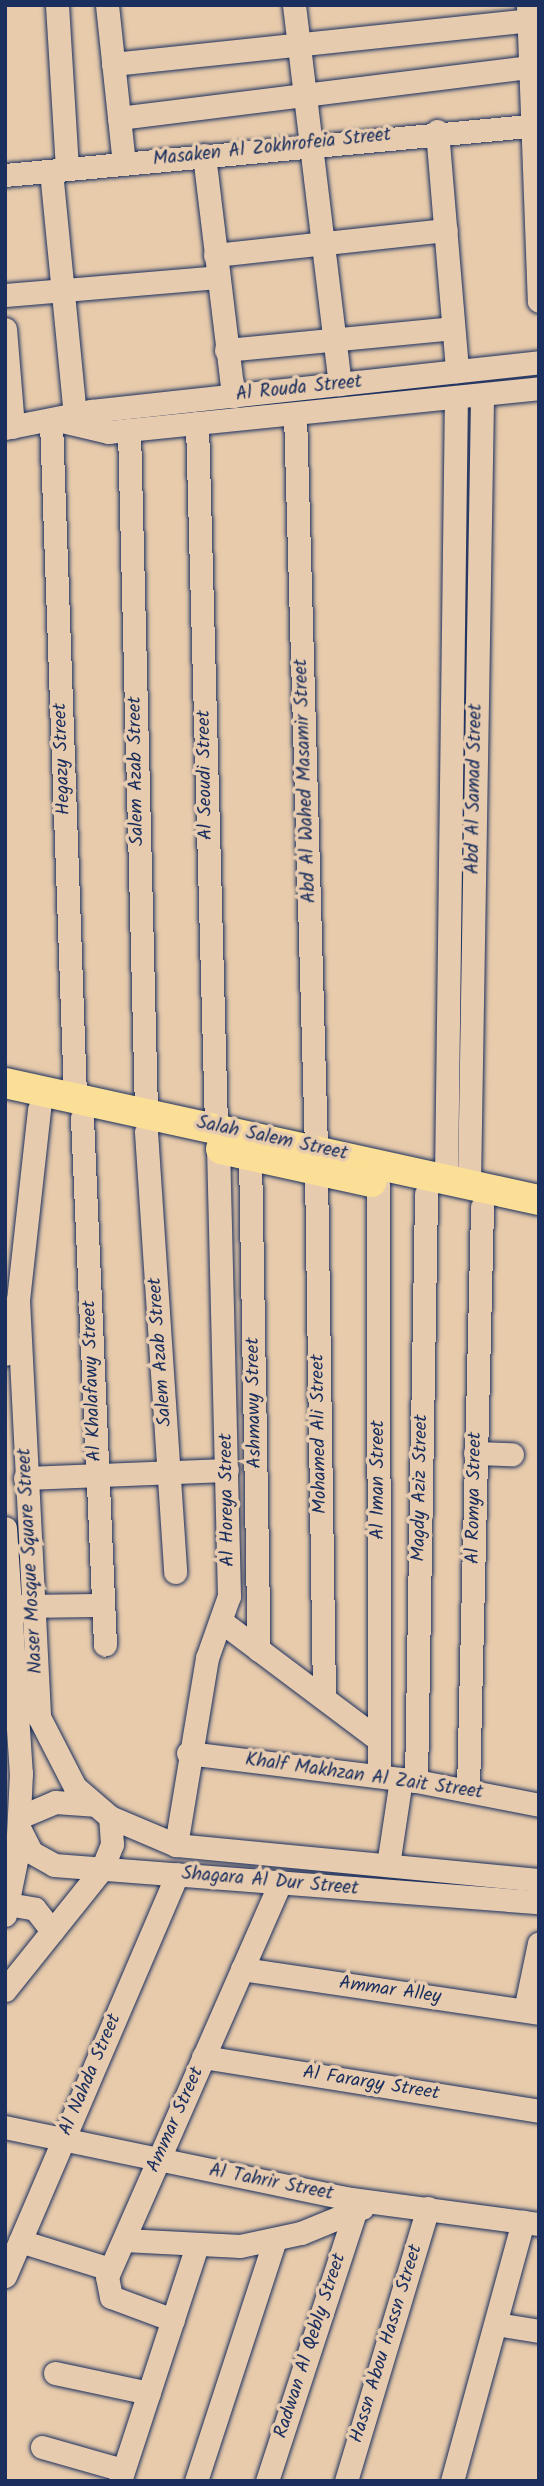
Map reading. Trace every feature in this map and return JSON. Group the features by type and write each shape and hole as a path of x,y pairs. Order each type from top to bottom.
{"main road":[{"name":"Salah Salem Street","path":"5,1083 78,1107 456,1191 539,1219"},
{"name":"Salah Salem Street","path":"5,1103 39,1109 78,1107"},
{"name":"Salah Salem Street","path":"217,1137 250,1155 316,1159 378,1184 539,1200"}],"street":[{"name":"Hegazy Street","path":"59,5 62,420 78,1107"},
{"path":"107,5 124,164"},
{"path":"294,5 340,384"},
{"path":"113,64 299,44 528,13 536,125 539,301"},
{"path":"119,118 530,67"},
{"name":"Masaken Al Zokhrofeia Street","path":"5,175 437,131 536,125"},
{"path":"437,131 457,371"},
{"path":"204,155 233,396"},
{"path":"5,295 62,290 217,266 323,243 446,230"},
{"path":"226,350 453,328"},
{"path":"5,330 9,427"},
{"name":"Al Rouda Street","path":"9,427 233,396 539,362"},
{"name":"Al Rouda Street","path":"62,420 94,431 129,430 539,388"},
{"name":"Abd Al Samad Street","path":"456,1191 482,395"},
{"name":"Abd Al Samad Street","path":"456,398 456,1191"},
{"name":"Abd Al Wahed Masamir Street","path":"295,414 316,1159"},
{"name":"Al Seoudi Street","path":"197,423 217,1137"},
{"name":"Salem Azab Street","path":"129,430 146,1122 175,1572"},
{"name":"Al Khalafawy Street","path":"78,1107 105,1644"},
{"name":"Naser Mosque Square Street","path":"5,1354 39,1109"},
{"name":"Al Horeya Street","path":"176,1845 188,1753 207,1658 229,1596 228,1470 217,1137"},
{"name":"Ashmawy Street","path":"250,1155 259,1650"},
{"name":"Mohamed Ali Street","path":"316,1159 324,1698"},
{"name":"Al Iman Street","path":"378,1184 379,1740 398,1779"},
{"name":"Al Romya Street","path":"456,1191 475,1453 468,1790"},
{"name":"Magdy Aziz Street","path":"398,1779 456,1191"},
{"name":"Naser Mosque Square Street","path":"7,1900 19,1823 25,1478 25,1349 14,1284"},
{"path":"475,1453 512,1454"},
{"path":"25,1478 228,1470"},
{"name":"Naser Mosque Square Street","path":"5,1529 47,1742 102,1811"},
{"path":"21,1606 103,1605"},
{"path":"222,1622 379,1740"},
{"name":"Khalf Makhzan Al Zait Street","path":"188,1753 398,1779 539,1805"},
{"path":"388,1865 398,1779"},
{"path":"5,1990 102,1868 112,1844 102,1811 55,1802 19,1823"},
{"name":"Shagara Al Dur Street","path":"102,1811 176,1845 539,1880"},
{"name":"Shagara Al Dur Street","path":"19,1823 46,1862 539,1902"},
{"name":"Al Nahda Street","path":"5,2276 177,1874"},
{"name":"Ammar Street","path":"110,2269 279,1883"},
{"path":"7,1900 35,1909 52,1931"},
{"path":"532,2011 539,1943"},
{"name":"Ammar Alley","path":"242,1969 532,2011"},
{"name":"Al Farargy Street","path":"203,2057 539,2111"},
{"name":"Al Tahrir Street","path":"5,2127 61,2143 158,2162 378,2202 531,2223"},
{"path":"124,2240 197,2246 275,2240 378,2202"},
{"name":"Hassn Abou Hassn Street","path":"346,2481 428,2208"},
{"name":"Radwan Al Qebly Street","path":"267,2481 355,2211"},
{"path":"453,2481 496,2324 531,2223"},
{"path":"196,2481 275,2240"},
{"path":"20,2241 110,2269 106,2284 111,2297 173,2320"},
{"path":"42,2447 121,2475 197,2246"},
{"path":"496,2324 539,2331"},
{"path":"55,2372 149,2392"}]}
